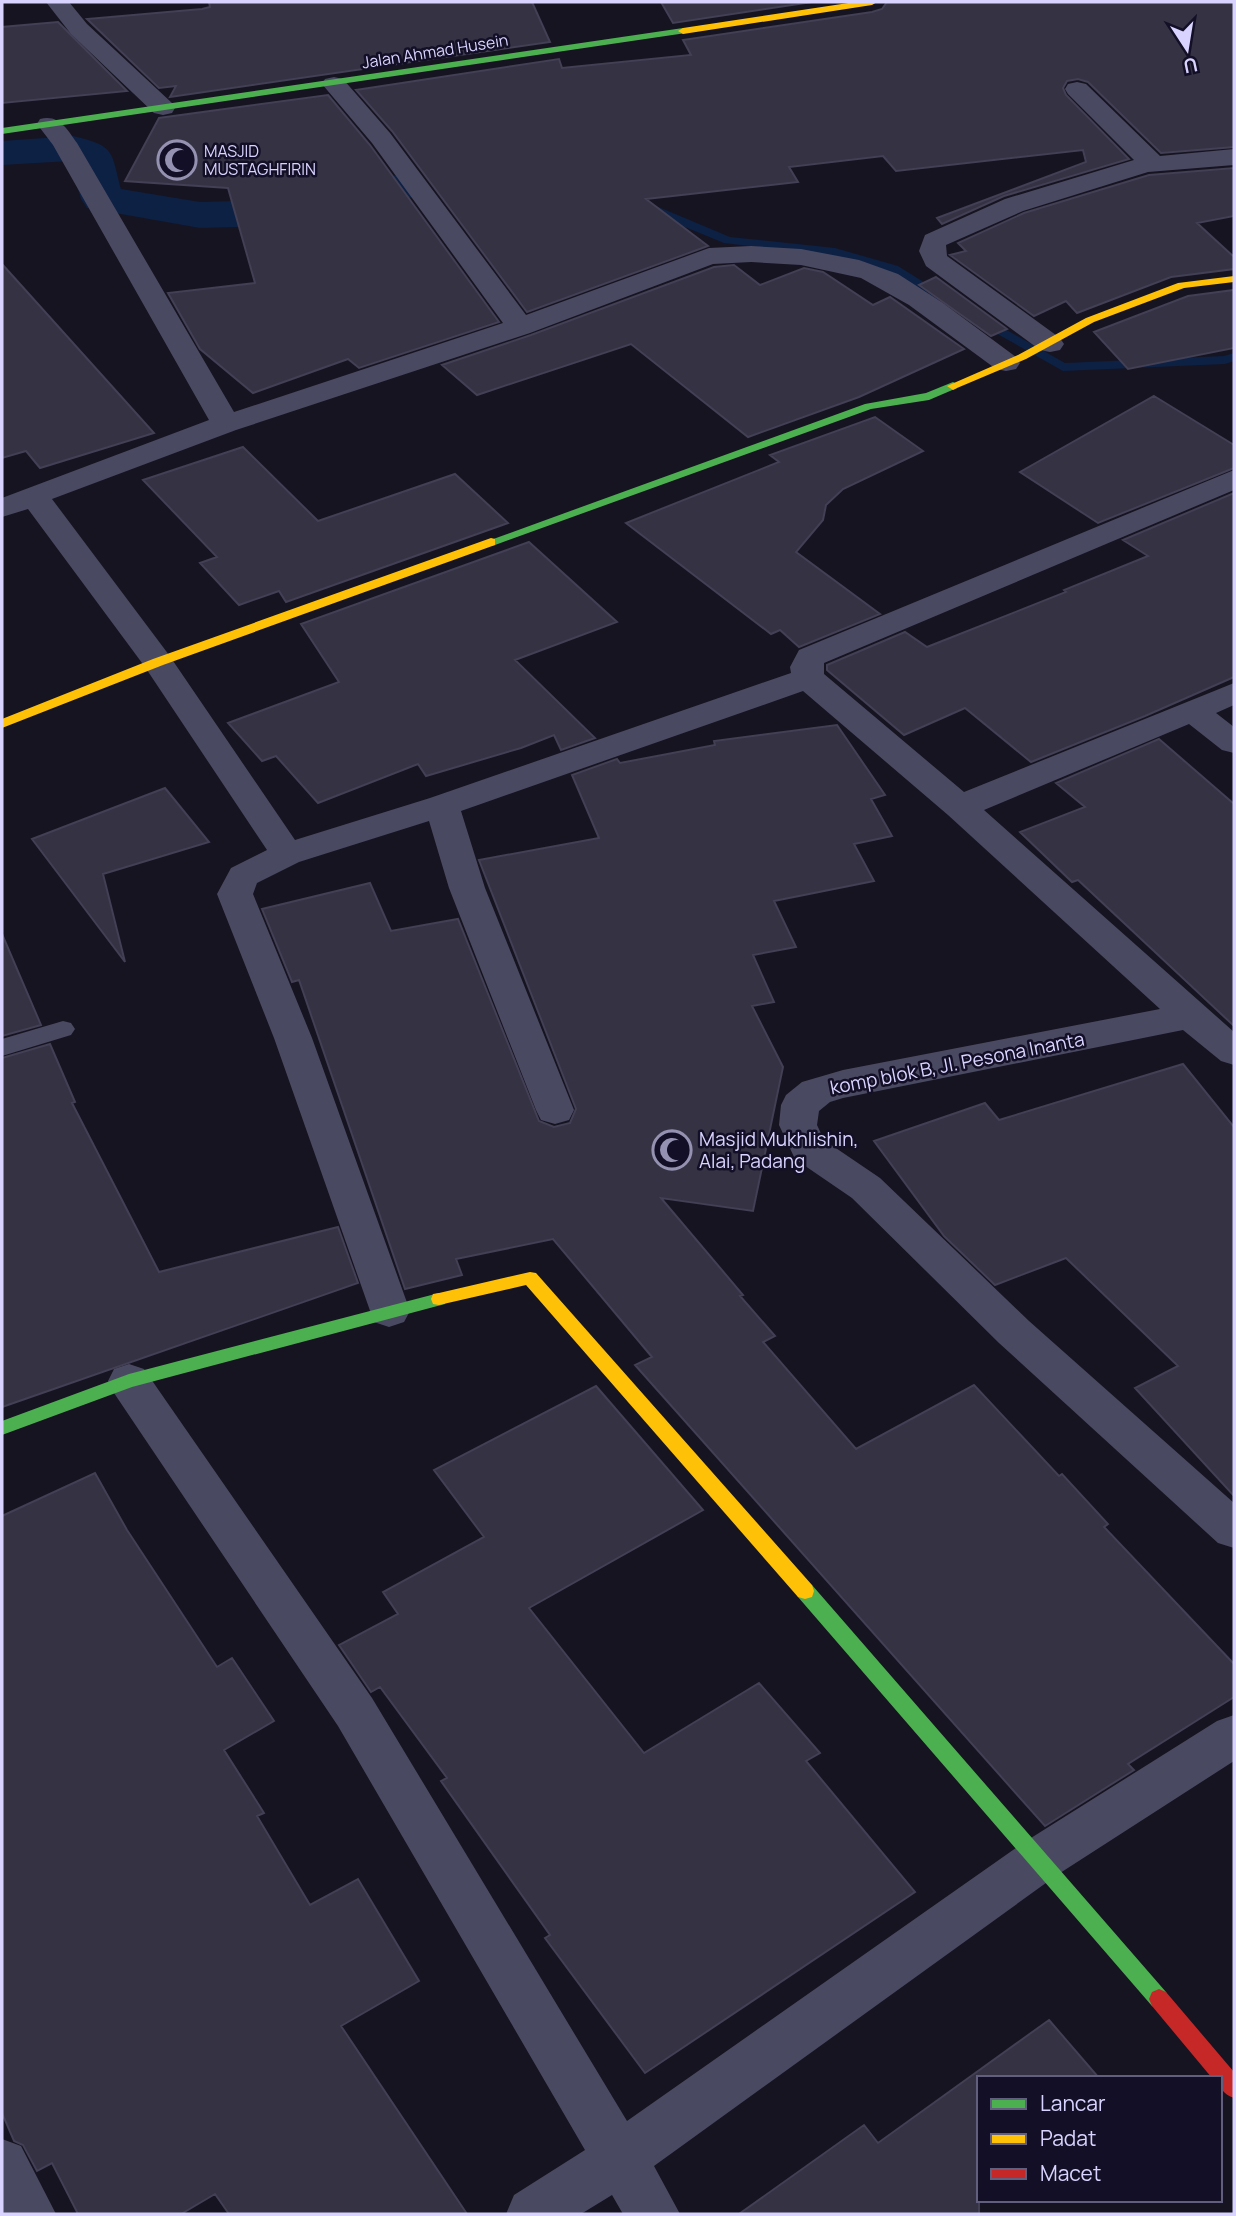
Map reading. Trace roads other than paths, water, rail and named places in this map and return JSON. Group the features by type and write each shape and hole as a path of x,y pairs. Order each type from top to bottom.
{"street":[{"path":"57,2 79,29 163,108"},
{"name":"Jalan Ahmad Husein","path":"2,131 56,133 163,108 872,2"},
{"path":"334,84 381,138 520,327"},
{"path":"1077,89 1147,157 1146,165"},
{"path":"56,133 226,424"},
{"path":"1045,346 934,260 934,241 1014,205 1146,165 1234,158"},
{"path":"2,508 226,424 520,327 709,256 735,253 768,255 848,265 886,278 1014,360"},
{"path":"2,724 158,662 869,406 929,396 1045,346 1090,320 1182,285 1234,279"},
{"path":"1234,479 810,657 806,667 808,678 960,807 1234,1052"},
{"path":"35,497 158,662 287,854"},
{"path":"388,1311 293,1038 235,894 243,876 287,854 442,806 808,678"},
{"path":"960,807 1234,693"},
{"path":"1193,712 1234,743"},
{"path":"442,806 467,888 555,1110"},
{"name":"komp blok B, Jl. Pesona Inanta","path":"1189,1014 1119,1031 843,1084 817,1092 800,1105 798,1125 809,1149 866,1188 1014,1332 1234,1530"},
{"path":"2,1428 129,1381 388,1311 530,1278 1040,1859 1234,2088"},
{"path":"129,1381 355,1712 653,2214"},
{"path":"533,2214 620,2159 1040,1859 1234,1736"},
{"path":"2,2165 29,2214"}],"lane":[{"path":"2,1048 63,1029"}],"waterway":[{"path":"2,153 73,148 91,154 102,199 200,215 277,213 403,187"},
{"path":"645,206 728,240 835,252 894,269 940,296"},
{"path":"982,320 1063,367 1225,360 1234,357"}],"place":[{"name":"MASJID MUSTAGHFIRIN","path":"177,160"},
{"name":"Masjid Mukhlishin, Alai, Padang","path":"672,1150"}]}
